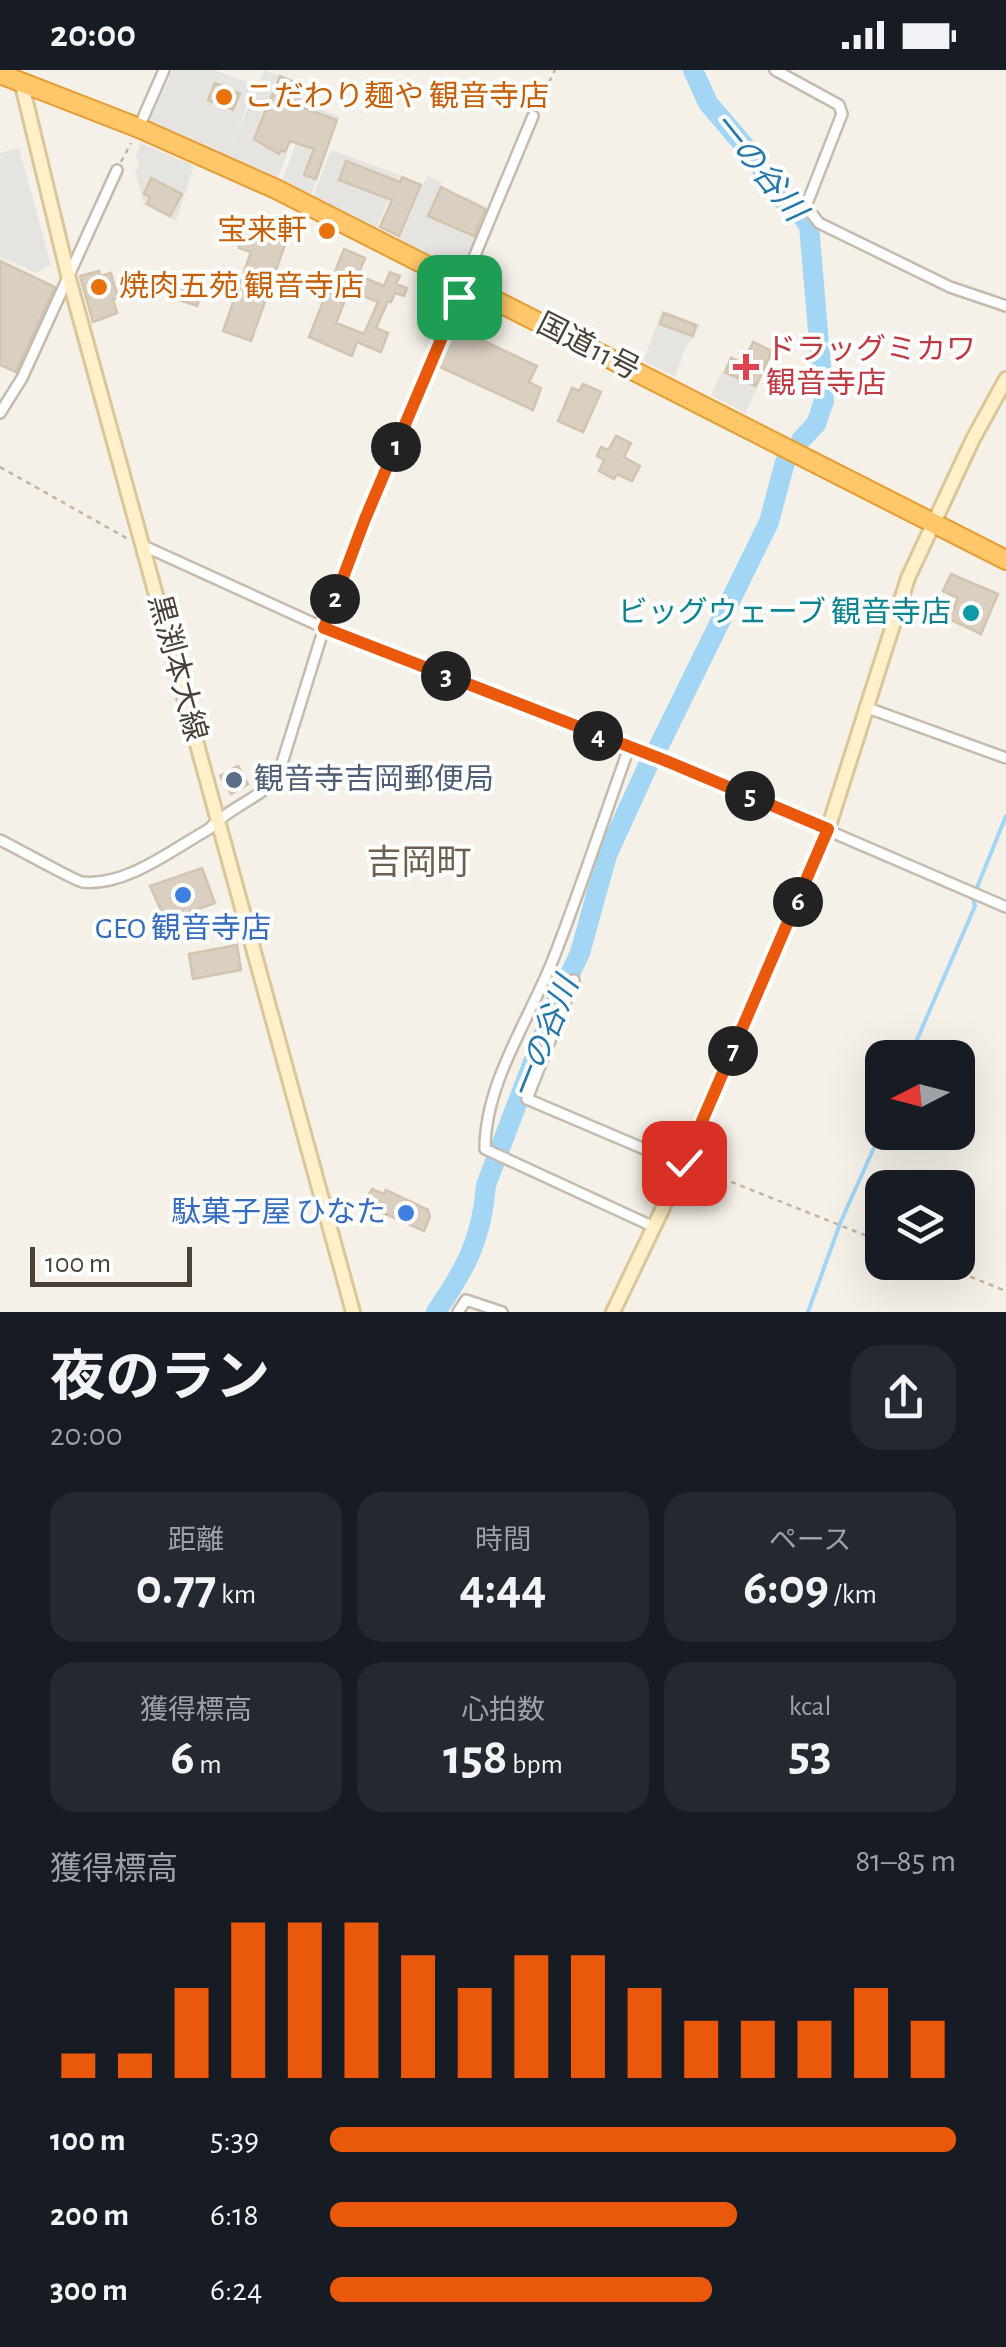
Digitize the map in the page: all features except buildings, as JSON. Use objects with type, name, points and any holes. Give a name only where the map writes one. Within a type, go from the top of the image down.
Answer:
[{"type":"highway","name":"国道11号","points":[[0,74],[276,188],[1006,560]]},
{"type":"main road","name":"黒渕本大線","points":[[21,81],[68,275],[353,1312]]},
{"type":"main road","points":[[613,1312],[683,1164],[828,829],[908,578],[972,438],[1006,379]]},
{"type":"street","points":[[138,128],[164,70]]},
{"type":"street","points":[[775,70],[839,105],[842,114],[806,206],[819,224],[950,287],[1006,306]]},
{"type":"street","points":[[0,840],[79,882],[107,880],[131,872],[209,829],[218,818],[260,793],[278,776],[324,628],[365,519],[468,286],[533,116]]},
{"type":"street","points":[[0,413],[22,378],[117,170]]},
{"type":"street","points":[[144,546],[324,628],[828,829],[1006,908]]},
{"type":"street","points":[[866,707],[1006,758]]},
{"type":"street","points":[[629,748],[554,957],[492,1094],[485,1123],[485,1149],[654,1227]]},
{"type":"street","points":[[574,980],[526,1099],[683,1164]]},
{"type":"street","points":[[458,1312],[466,1300],[502,1312]]},
{"type":"path","points":[[533,116],[555,70]]},
{"type":"path","points":[[117,170],[138,128]]},
{"type":"path","points":[[0,467],[144,546]]},
{"type":"path","points":[[683,1164],[865,1235]]},
{"type":"path","points":[[975,1279],[1006,1291]]},
{"type":"shaded area","points":[[173,70],[214,70],[255,85],[229,152],[264,70],[280,76],[253,139],[287,154],[277,180],[151,126],[149,122]]},
{"type":"shaded area","points":[[309,106],[339,116],[311,196],[282,182]]},
{"type":"shaded area","points":[[141,143],[194,166],[176,221],[144,205],[135,171]]},
{"type":"shaded area","points":[[19,148],[51,265],[37,273],[0,257],[0,153]]},
{"type":"shaded area","points":[[331,150],[400,175],[376,229],[313,197]]},
{"type":"shaded area","points":[[427,176],[442,182],[427,217],[450,227],[465,196],[493,211],[464,274],[399,239]]},
{"type":"shaded area","points":[[662,310],[701,325],[684,351],[675,377],[643,361]]},
{"type":"shaded area","points":[[722,371],[757,388],[745,413],[711,395]]},
{"type":"waterway","name":"一の谷川","points":[[693,70],[708,103],[754,157],[782,199],[809,226],[824,401],[816,424],[801,440]]},
{"type":"waterway","name":"一の谷川","points":[[657,750],[769,522],[785,462]]},
{"type":"waterway","name":"一の谷川","points":[[436,1312],[471,1252],[486,1185],[554,1007],[580,953],[607,855],[650,761]]},
{"type":"waterway","points":[[976,890],[1006,816]]},
{"type":"waterway","points":[[917,1040],[975,906],[973,899]]},
{"type":"waterway","points":[[808,1312],[841,1221],[873,1150]]},
{"type":"place","name":"こだわり麺や 観音寺店","points":[[224,97]]},
{"type":"place","name":"宝来軒","points":[[327,231]]},
{"type":"place","name":"焼肉五苑 観音寺店","points":[[99,287]]},
{"type":"place","name":"ドラッグミカワ 観音寺店","points":[[746,367]]},
{"type":"place","name":"ビッグウェーブ 観音寺店","points":[[971,613]]},
{"type":"place","name":"観音寺吉岡郵便局","points":[[234,780]]},
{"type":"place","name":"GEO 観音寺店","points":[[183,895]]},
{"type":"place","name":"駄菓子屋 ひなた","points":[[406,1213]]},
{"type":"district","name":"吉岡町","points":[[419,863]]},
{"type":"route","points":[[459,297],[365,519],[324,628],[664,760],[828,829],[684,1163]]}]
